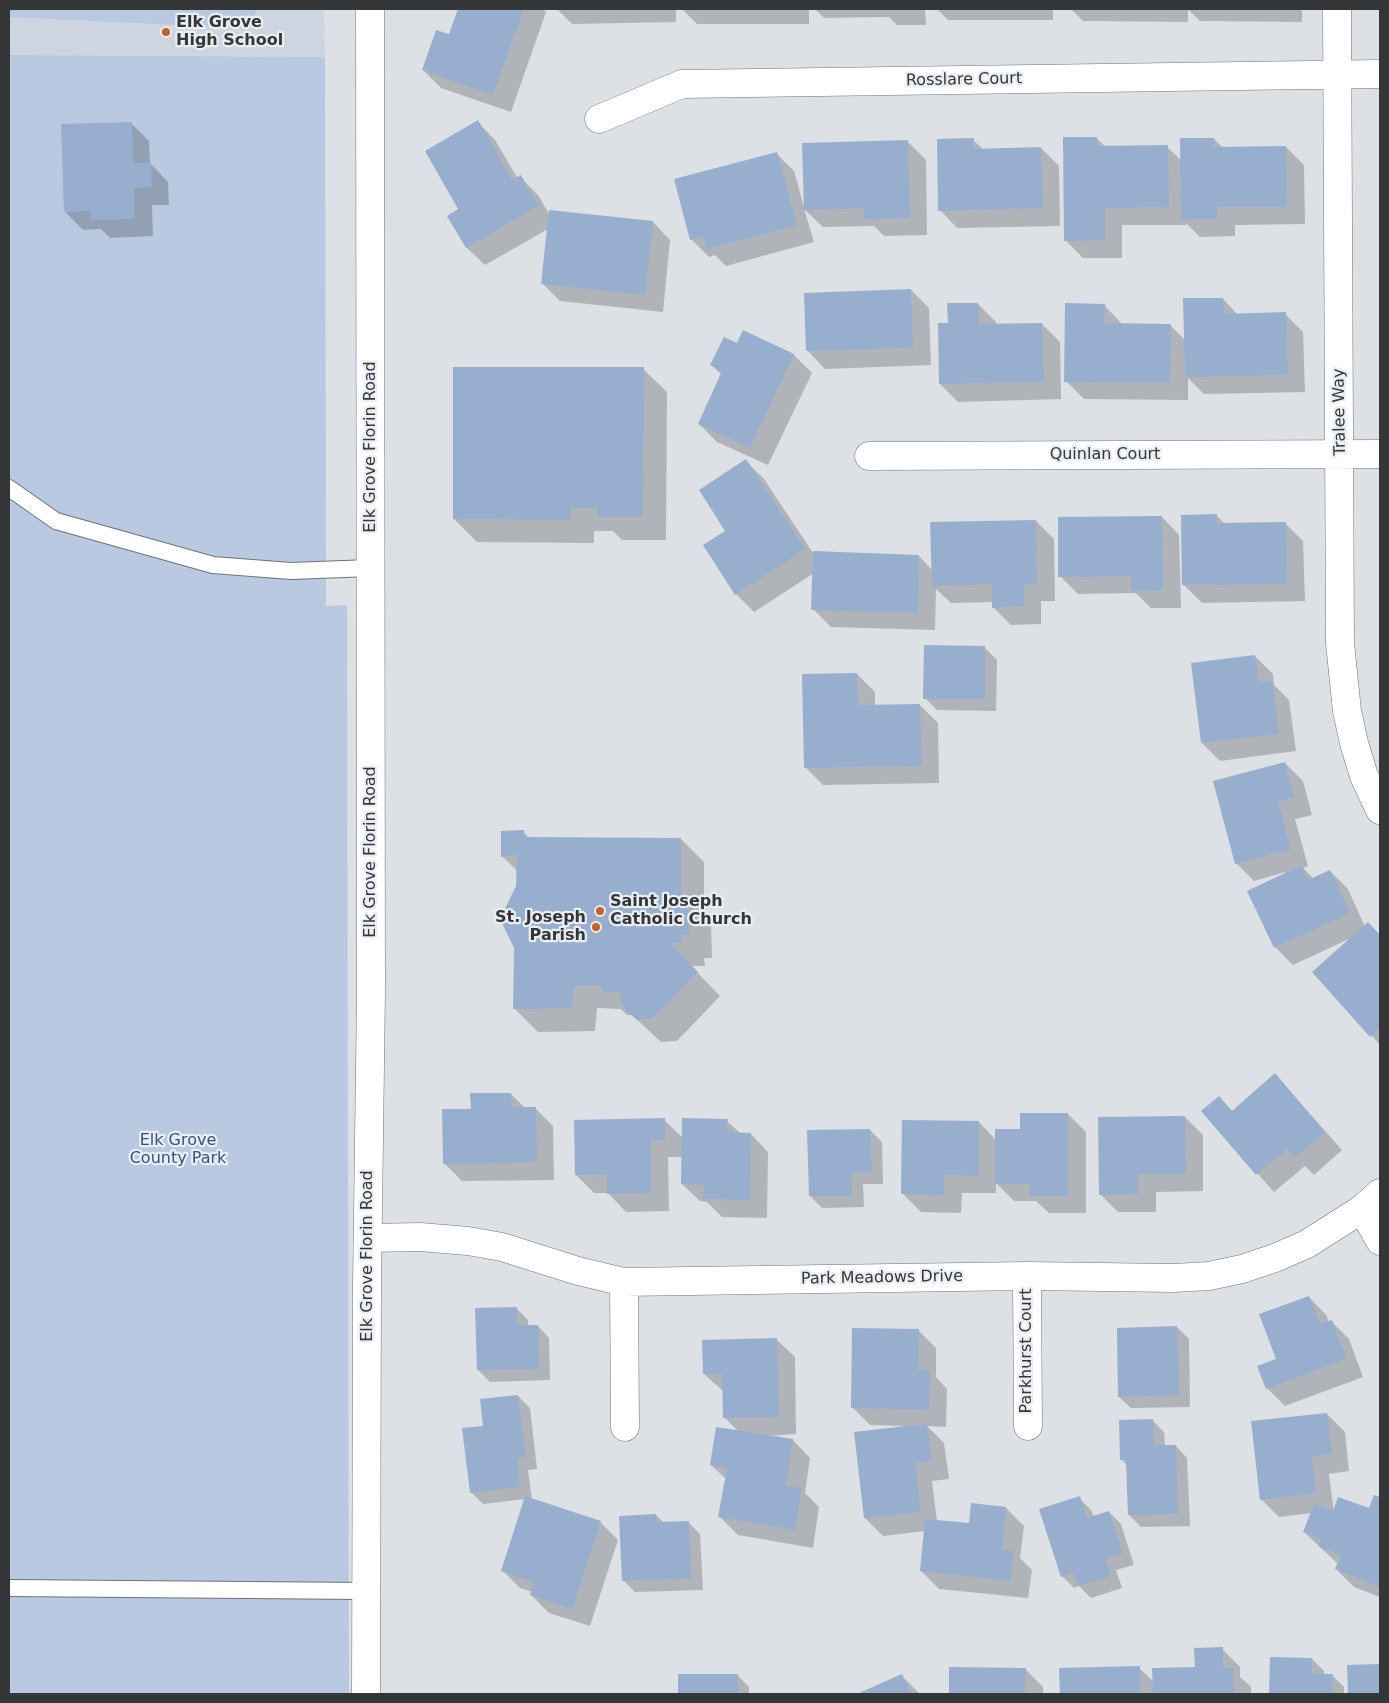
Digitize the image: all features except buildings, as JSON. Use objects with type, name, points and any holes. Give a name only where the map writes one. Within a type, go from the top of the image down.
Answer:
[{"type":"street","name":"Elk Grove Florin Road","points":[[366,1694],[371,993],[370,9]]},
{"type":"street","name":"Tralee Way","points":[[1337,9],[1340,643],[1347,710],[1364,776],[1380,810]]},
{"type":"street","name":"Rosslare Court","points":[[599,119],[682,84],[1380,74]]},
{"type":"street","name":"Quinlan Court","points":[[869,456],[1380,454]]},
{"type":"street","name":"Park Meadows Drive","points":[[368,1238],[420,1238],[477,1242],[502,1247],[578,1271],[624,1282],[1027,1276],[1174,1278],[1209,1276],[1242,1269],[1275,1258],[1307,1244],[1371,1201]]},
{"type":"street","points":[[1371,1201],[1380,1241]]},
{"type":"street","name":"Parkhurst Court","points":[[1027,1276],[1028,1426]]},
{"type":"street","points":[[624,1282],[626,1427]]},
{"type":"lane","points":[[9,488],[56,521],[212,565],[291,571],[371,568]]},
{"type":"lane","points":[[9,1588],[366,1591]]},
{"type":"shaded area","name":"Elk Grove High School","points":[[9,9],[324,9],[325,57],[9,55]]},
{"type":"green space","points":[[9,9],[259,9],[243,28],[9,17]]},
{"type":"green space","name":"Elk Grove County Park","points":[[9,55],[325,57],[326,606],[347,605],[349,1694],[9,1694]]},
{"type":"place","name":"Elk Grove High School","points":[[166,32]]},
{"type":"place","name":"Saint Joseph Catholic Church","points":[[600,911]]},
{"type":"place","name":"St. Joseph Parish","points":[[596,927]]}]
